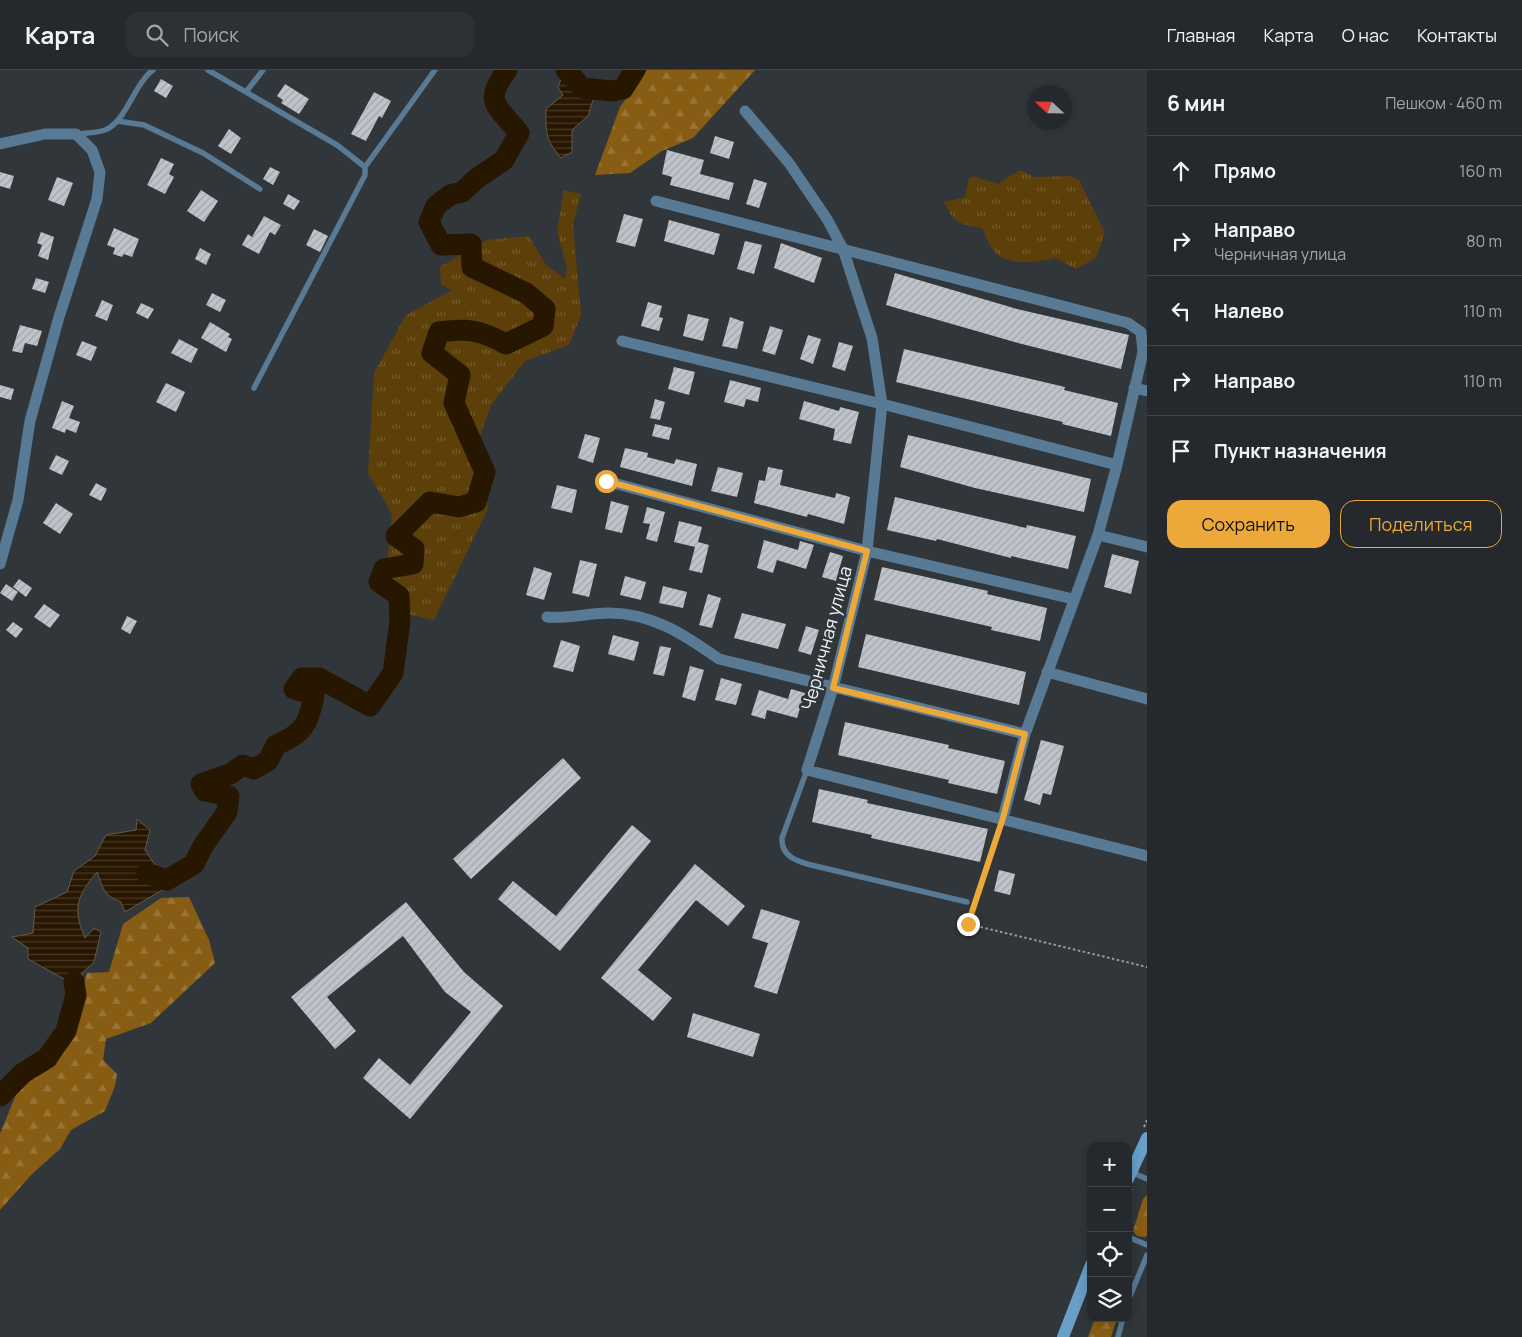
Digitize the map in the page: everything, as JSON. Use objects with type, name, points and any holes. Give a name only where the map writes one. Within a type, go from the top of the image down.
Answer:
[{"type":"main road","points":[[1132,1172],[1147,1138]]},
{"type":"main road","points":[[1063,1337],[1087,1281]]},
{"type":"street","name":"Черничная улица","points":[[745,111],[789,163],[827,219],[843,249],[872,338],[882,404],[867,551],[833,688],[807,770]]},
{"type":"street","points":[[0,144],[45,134],[76,134],[92,150],[100,172],[97,199],[59,316],[30,421],[18,500],[0,564]]},
{"type":"street","points":[[656,201],[1128,323],[1141,332],[1143,352],[1117,465],[1098,535],[1073,598],[1025,734],[1003,818]]},
{"type":"street","points":[[622,342],[882,404],[1117,465]]},
{"type":"street","points":[[1134,388],[1147,391]]},
{"type":"street","points":[[606,481],[867,551],[1073,598]]},
{"type":"street","points":[[1098,535],[1147,547]]},
{"type":"street","points":[[547,617],[564,618],[608,613],[645,619],[664,624],[686,636],[719,659],[1025,734]]},
{"type":"street","points":[[1047,672],[1147,699]]},
{"type":"street","points":[[807,770],[1003,818],[1147,856]]},
{"type":"lane","points":[[76,134],[106,130],[117,121],[145,76],[152,70]]},
{"type":"lane","points":[[208,70],[336,145],[365,167]]},
{"type":"lane","points":[[246,92],[263,70]]},
{"type":"lane","points":[[254,388],[365,175],[365,167],[435,70]]},
{"type":"lane","points":[[117,121],[144,125],[203,153],[260,189]]},
{"type":"lane","points":[[807,770],[782,838],[781,846],[784,853],[799,862],[967,902]]},
{"type":"lane","points":[[1132,1176],[1147,1179]]},
{"type":"lane","points":[[1132,1239],[1147,1245]]},
{"type":"lane","points":[[1132,1289],[1147,1255]]},
{"type":"lane","points":[[1118,1337],[1122,1322]]},
{"type":"path","points":[[1003,818],[968,924],[1147,967]]},
{"type":"green space","points":[[647,70],[755,70],[693,138],[662,151],[630,173],[595,175],[620,107]]},
{"type":"green space","points":[[1020,170],[1034,177],[1070,176],[1079,180],[1105,233],[1096,258],[1076,269],[1055,258],[1032,262],[1008,260],[993,250],[982,228],[959,222],[951,215],[944,202],[965,197],[969,179],[973,176],[998,184]]},
{"type":"green space","points":[[564,190],[581,194],[573,224],[581,315],[569,345],[525,361],[491,405],[479,439],[488,509],[434,620],[390,610],[388,555],[392,514],[368,473],[374,373],[406,315],[452,290],[441,285],[440,267],[487,240],[529,236],[546,265],[565,279],[567,267],[557,231]]},
{"type":"green space","points":[[189,897],[209,940],[215,963],[151,1023],[106,1039],[103,1060],[117,1074],[115,1086],[105,1111],[71,1130],[60,1149],[32,1174],[0,1210],[0,1134],[19,1087],[56,1065],[68,1036],[87,973],[109,972],[123,924],[161,898]]},
{"type":"green space","points":[[1147,1195],[1147,1235],[1145,1237],[1137,1236],[1133,1231],[1143,1199]]},
{"type":"green space","points":[[1094,1322],[1116,1322],[1111,1337],[1088,1337]]},
{"type":"shaded area","points":[[558,70],[579,70],[582,76],[605,85],[614,97],[593,100],[588,116],[572,130],[572,152],[561,158],[549,140],[546,124],[546,109],[563,95],[558,87],[562,77]]},
{"type":"shaded area","points":[[137,819],[150,830],[145,850],[159,871],[173,876],[174,883],[125,912],[121,902],[107,894],[97,872],[81,896],[78,910],[85,938],[94,928],[101,932],[94,962],[82,973],[83,987],[76,1009],[68,1008],[66,980],[28,959],[28,948],[12,937],[33,933],[35,907],[67,892],[74,871],[95,856],[106,835],[136,830]]},
{"type":"building","points":[[161,79],[173,86],[166,98],[154,91]]},
{"type":"building","points":[[285,84],[309,99],[299,114],[281,103],[283,100],[277,96]]},
{"type":"building","points":[[374,92],[391,101],[382,118],[379,116],[366,141],[351,134]]},
{"type":"building","points":[[229,129],[241,138],[231,154],[218,146]]},
{"type":"building","points":[[715,136],[734,142],[729,159],[710,153]]},
{"type":"building","points":[[667,150],[704,160],[700,174],[734,183],[729,200],[670,185],[672,177],[662,174]]},
{"type":"building","points":[[161,158],[174,164],[169,174],[174,177],[165,194],[147,185]]},
{"type":"building","points":[[270,167],[280,172],[273,185],[263,179]]},
{"type":"building","points":[[0,172],[14,176],[10,189],[0,186]]},
{"type":"building","points":[[57,177],[73,183],[64,206],[48,200]]},
{"type":"building","points":[[754,179],[767,183],[759,208],[746,204]]},
{"type":"building","points":[[201,190],[218,201],[204,222],[187,211]]},
{"type":"building","points":[[288,194],[300,201],[294,210],[283,204]]},
{"type":"building","points":[[624,214],[643,219],[635,247],[616,242]]},
{"type":"building","points":[[264,216],[281,225],[275,235],[270,232],[259,254],[242,245],[248,234],[252,237]]},
{"type":"building","points":[[669,220],[720,234],[714,255],[664,241]]},
{"type":"building","points":[[114,228],[139,239],[132,257],[124,254],[122,257],[113,254],[115,248],[107,245]]},
{"type":"building","points":[[314,229],[328,236],[320,252],[306,245]]},
{"type":"building","points":[[41,232],[54,237],[48,260],[38,256],[42,245],[37,243]]},
{"type":"building","points":[[745,241],[762,245],[754,274],[737,269]]},
{"type":"building","points":[[781,243],[822,258],[814,283],[774,268]]},
{"type":"building","points":[[200,248],[211,254],[206,265],[195,259]]},
{"type":"building","points":[[895,273],[1017,309],[1129,335],[1121,369],[1018,343],[886,305]]},
{"type":"building","points":[[36,278],[49,282],[45,293],[32,289]]},
{"type":"building","points":[[212,293],[226,300],[220,312],[206,305]]},
{"type":"building","points":[[102,300],[113,305],[107,321],[95,316]]},
{"type":"building","points":[[648,302],[662,306],[659,317],[663,318],[659,331],[641,326]]},
{"type":"building","points":[[141,303],[154,309],[148,319],[136,313]]},
{"type":"building","points":[[688,314],[709,319],[703,341],[683,336]]},
{"type":"building","points":[[730,317],[744,322],[737,349],[722,346]]},
{"type":"building","points":[[210,322],[230,334],[228,337],[232,339],[226,352],[201,338]]},
{"type":"building","points":[[20,325],[42,331],[37,346],[25,343],[22,353],[12,351]]},
{"type":"building","points":[[770,326],[783,330],[775,355],[762,351]]},
{"type":"building","points":[[808,335],[821,339],[813,364],[800,359]]},
{"type":"building","points":[[179,339],[198,349],[191,363],[171,353]]},
{"type":"building","points":[[82,341],[97,347],[91,361],[76,355]]},
{"type":"building","points":[[839,342],[853,346],[845,371],[832,367]]},
{"type":"building","points":[[904,349],[1065,387],[1064,390],[1118,403],[1111,436],[1062,424],[1063,422],[896,382]]},
{"type":"building","points":[[674,367],[695,372],[689,395],[668,389]]},
{"type":"building","points":[[730,380],[761,388],[758,402],[746,399],[744,407],[724,402]]},
{"type":"building","points":[[166,383],[185,392],[176,412],[156,402]]},
{"type":"building","points":[[0,385],[14,389],[11,400],[0,397]]},
{"type":"building","points":[[655,399],[665,402],[660,420],[650,418]]},
{"type":"building","points":[[62,401],[74,406],[69,418],[80,422],[76,433],[66,429],[65,433],[52,428]]},
{"type":"building","points":[[804,401],[839,411],[840,407],[859,412],[851,444],[833,440],[835,429],[799,419]]},
{"type":"building","points":[[655,424],[672,428],[669,440],[652,436]]},
{"type":"building","points":[[585,434],[600,438],[593,463],[578,458]]},
{"type":"building","points":[[908,435],[1091,479],[1084,512],[975,488],[900,467]]},
{"type":"building","points":[[625,448],[648,453],[647,457],[674,464],[676,459],[697,464],[692,486],[620,467]]},
{"type":"building","points":[[56,455],[69,461],[62,475],[49,469]]},
{"type":"building","points":[[718,467],[743,473],[737,497],[711,491]]},
{"type":"building","points":[[768,467],[783,470],[780,485],[835,498],[836,493],[850,497],[844,524],[808,514],[807,517],[754,503],[759,480],[765,481]]},
{"type":"building","points":[[96,483],[107,489],[101,501],[89,495]]},
{"type":"building","points":[[557,485],[577,490],[572,513],[551,508]]},
{"type":"building","points":[[895,497],[1026,528],[1027,525],[1076,536],[1068,569],[1011,556],[1011,558],[937,539],[936,541],[887,530]]},
{"type":"building","points":[[611,501],[629,506],[622,533],[605,529]]},
{"type":"building","points":[[56,503],[73,514],[60,534],[43,523]]},
{"type":"building","points":[[647,507],[665,512],[657,542],[646,539],[650,524],[643,523]]},
{"type":"building","points":[[679,521],[702,527],[698,542],[709,545],[702,573],[689,570],[695,547],[674,542]]},
{"type":"building","points":[[764,540],[798,550],[800,541],[814,545],[806,569],[777,560],[773,573],[757,568]]},
{"type":"building","points":[[830,552],[843,556],[836,581],[822,577]]},
{"type":"building","points":[[1112,554],[1139,561],[1131,594],[1104,587]]},
{"type":"building","points":[[580,560],[597,564],[589,597],[572,593]]},
{"type":"building","points":[[534,567],[552,573],[544,600],[526,595]]},
{"type":"building","points":[[882,567],[988,591],[987,594],[1047,608],[1040,641],[991,630],[992,627],[874,600]]},
{"type":"building","points":[[625,576],[646,582],[641,600],[620,595]]},
{"type":"building","points":[[19,579],[32,588],[26,597],[13,587]]},
{"type":"building","points":[[6,584],[18,592],[12,601],[0,593]]},
{"type":"building","points":[[663,586],[687,592],[683,608],[659,603]]},
{"type":"building","points":[[708,594],[721,598],[712,628],[699,625]]},
{"type":"building","points":[[44,604],[60,615],[50,628],[34,617]]},
{"type":"building","points":[[742,613],[786,624],[778,649],[734,638]]},
{"type":"building","points":[[127,616],[137,621],[130,634],[121,629]]},
{"type":"building","points":[[13,622],[23,629],[16,638],[6,630]]},
{"type":"building","points":[[806,626],[819,630],[811,655],[798,651]]},
{"type":"building","points":[[866,634],[1026,672],[1019,705],[858,667]]},
{"type":"building","points":[[613,635],[639,642],[634,661],[608,654]]},
{"type":"building","points":[[561,640],[580,646],[573,672],[553,667]]},
{"type":"building","points":[[660,646],[671,648],[664,676],[653,674]]},
{"type":"building","points":[[690,666],[704,670],[695,701],[682,697]]},
{"type":"building","points":[[721,678],[742,684],[736,705],[715,700]]},
{"type":"building","points":[[791,689],[805,693],[797,718],[767,710],[765,719],[751,715],[759,690],[788,699]]},
{"type":"building","points":[[845,722],[949,745],[948,748],[1005,761],[997,794],[948,783],[949,780],[838,755]]},
{"type":"building","points":[[1041,740],[1064,746],[1051,795],[1043,793],[1040,805],[1024,800]]},
{"type":"building","points":[[563,758],[581,778],[471,879],[453,859]]},
{"type":"building","points":[[819,789],[868,800],[867,803],[988,829],[980,862],[871,838],[872,835],[812,822]]},
{"type":"building","points":[[632,825],[651,841],[560,951],[498,899],[513,881],[556,916]]},
{"type":"building","points":[[695,864],[745,906],[728,926],[696,900],[638,970],[672,998],[653,1021],[601,978]]},
{"type":"building","points":[[999,870],[1015,874],[1010,895],[994,891]]},
{"type":"building","points":[[406,902],[464,972],[503,1006],[410,1119],[363,1078],[379,1058],[410,1085],[471,1012],[445,992],[403,936],[327,997],[356,1031],[335,1049],[291,997]]},
{"type":"building","points":[[761,909],[800,921],[777,994],[754,987],[768,943],[752,938]]},
{"type":"building","points":[[693,1013],[760,1034],[753,1057],[687,1037]]},
{"type":"waterway","points":[[146,873],[167,880],[194,864],[203,846],[227,812],[229,796],[205,791],[201,784],[230,774],[243,765],[254,769],[268,761],[276,745],[299,732],[310,714],[314,695],[294,689],[302,678],[319,678],[370,706],[393,673],[400,621],[399,596],[379,582],[384,569],[413,564],[414,549],[396,536],[430,502],[459,507],[476,502],[485,472],[454,403],[460,375],[432,353],[439,332],[474,331],[506,344],[543,326],[545,309],[526,293],[472,267],[471,244],[441,245],[429,222],[436,206],[450,195],[462,192],[476,179],[504,160],[519,133],[499,110],[494,97],[499,81],[507,70]]},
{"type":"waterway","points":[[566,70],[582,88],[612,91],[623,89],[635,70]]},
{"type":"waterway","points":[[0,1096],[23,1073],[47,1058],[66,1031],[76,995],[74,982]]},
{"type":"route","points":[[606,481],[867,551],[833,688],[1025,734],[1003,818],[968,924]]}]
